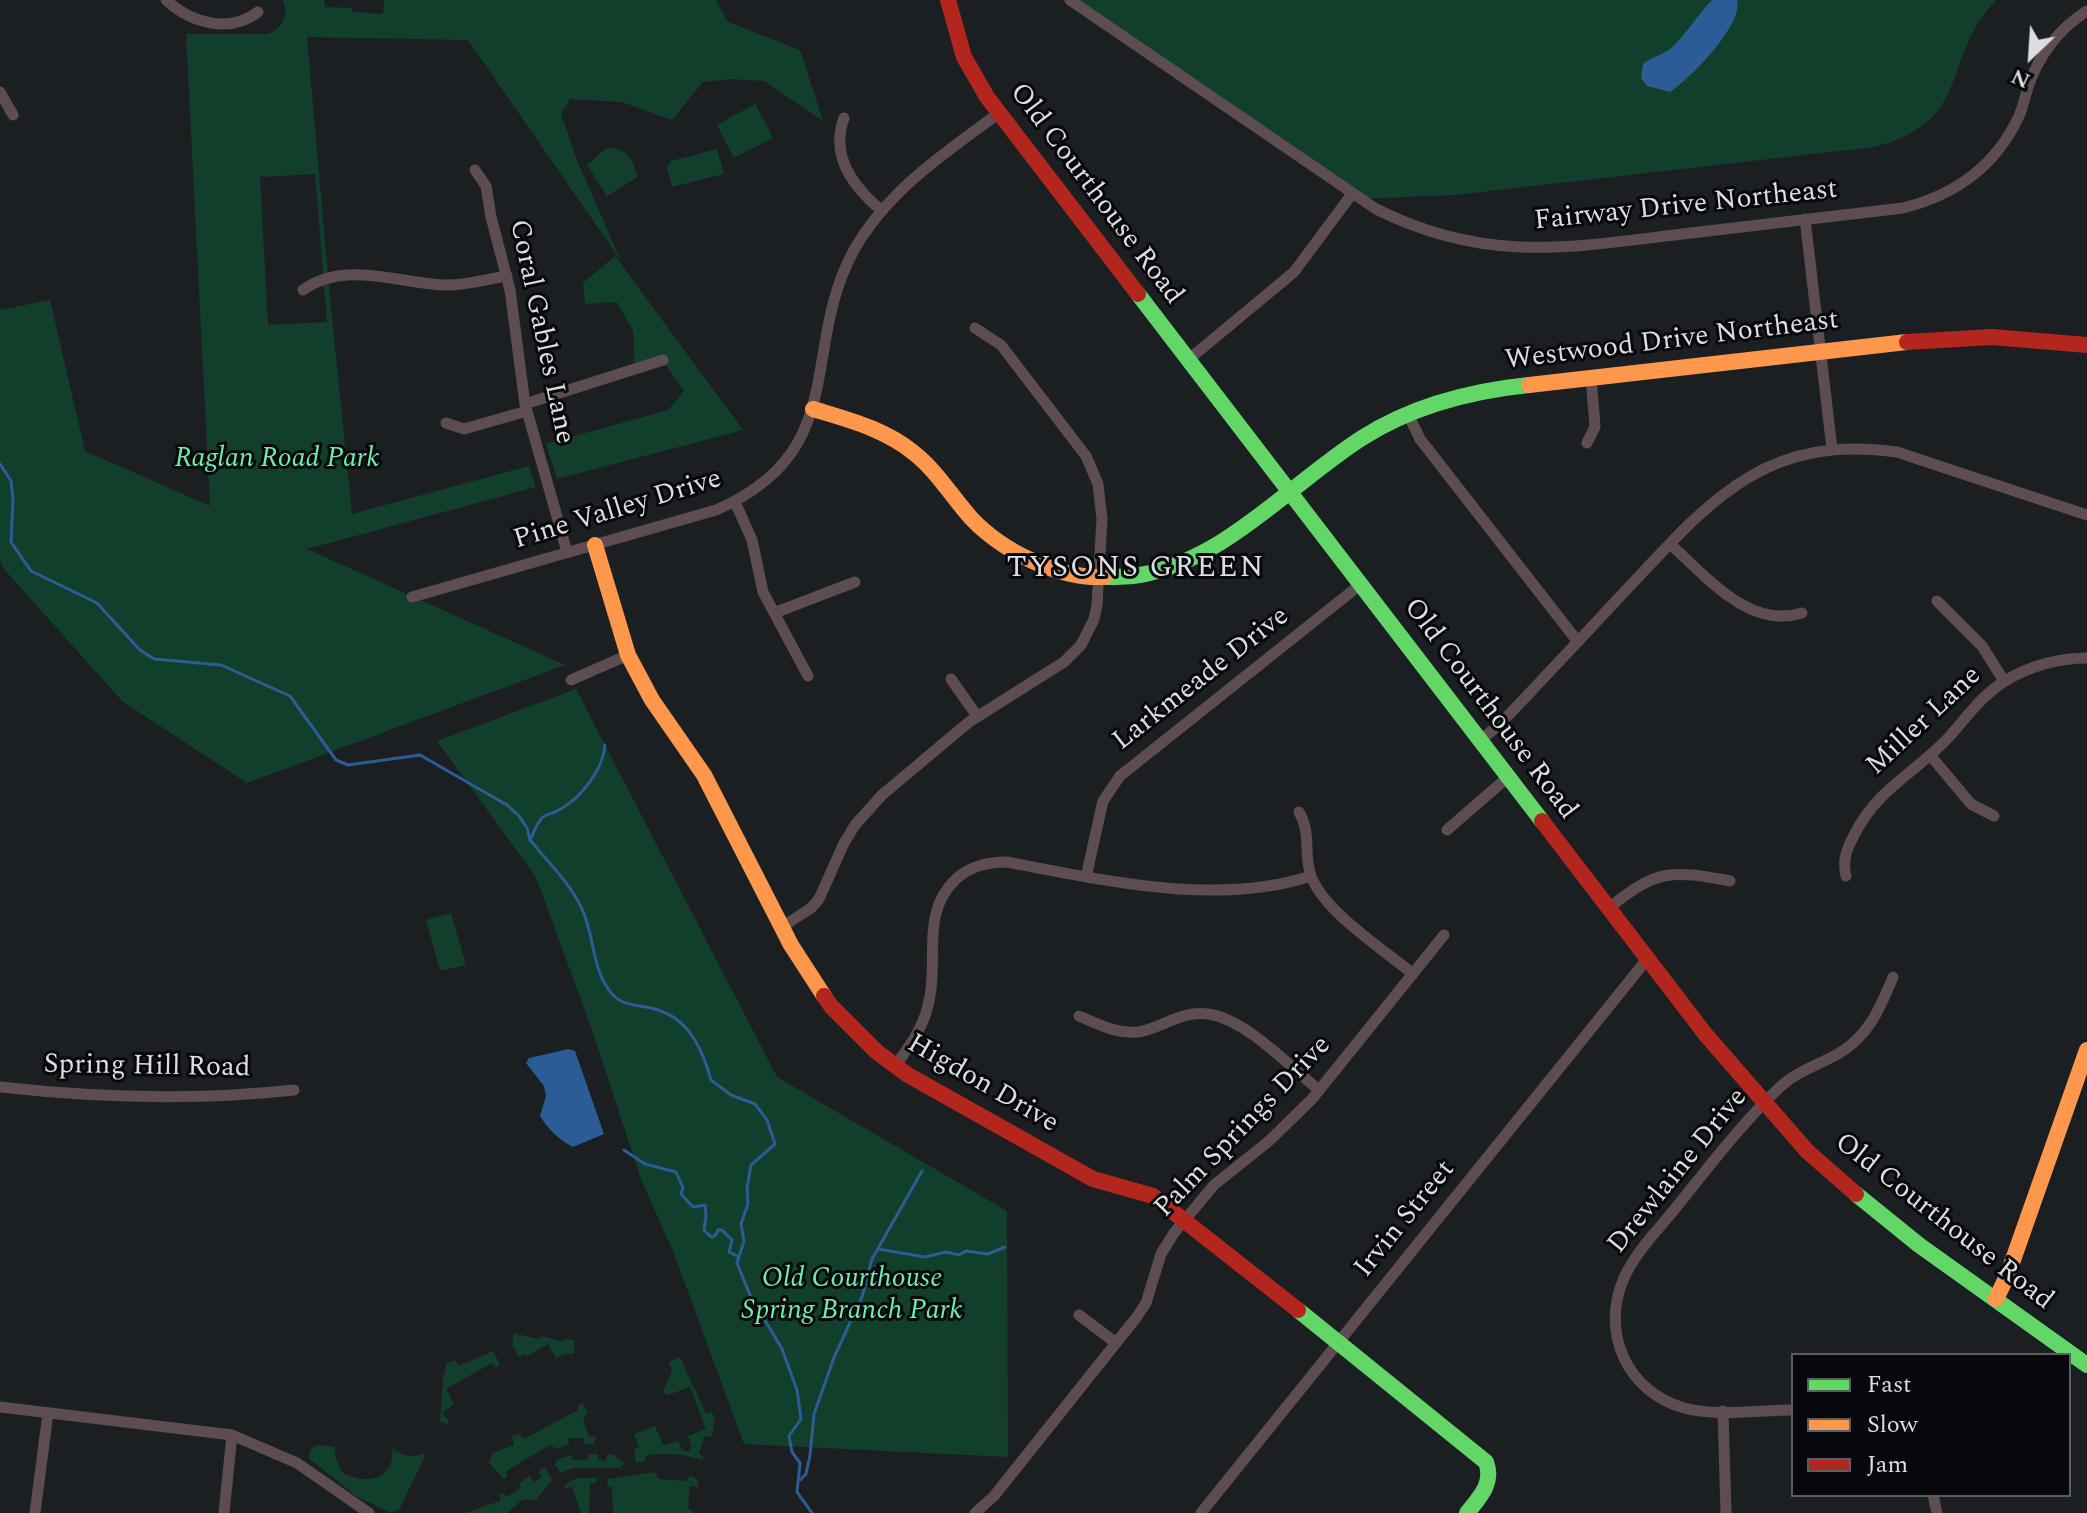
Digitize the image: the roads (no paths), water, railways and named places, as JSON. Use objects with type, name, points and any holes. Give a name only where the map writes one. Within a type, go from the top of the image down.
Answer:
[{"type":"street","points":[[166,0],[192,18],[221,24],[243,21],[258,12]]},
{"type":"street","name":"Old Courthouse Road","points":[[948,0],[964,57],[999,113],[1706,1035],[1807,1151],[1850,1189],[1919,1245],[2070,1353]]},
{"type":"street","name":"Fairway Drive Northeast","points":[[1070,0],[1376,209],[1423,230],[1476,243],[1520,248],[1579,246],[1921,203],[1956,188],[2000,149],[2011,132],[2044,54],[2070,23],[2087,11]]},
{"type":"street","points":[[0,92],[13,115]]},
{"type":"street","name":"Pine Valley Drive","points":[[412,597],[716,510],[751,493],[780,467],[802,436],[813,409],[836,293],[855,249],[881,210],[908,183],[999,113]]},
{"type":"street","points":[[844,118],[840,146],[847,172],[861,193],[881,210]]},
{"type":"street","name":"Coral Gables Lane","points":[[475,170],[486,186],[507,276],[526,408],[567,552]]},
{"type":"street","points":[[1188,360],[1294,272],[1352,194]]},
{"type":"street","points":[[1805,219],[1832,449]]},
{"type":"street","points":[[303,290],[326,278],[349,275],[449,285],[507,276]]},
{"type":"street","points":[[782,927],[819,899],[844,843],[868,809],[977,716],[1064,662],[1081,645],[1094,619],[1102,501],[1093,470],[1086,456],[1001,345],[975,328]]},
{"type":"street","name":"Westwood Drive Northeast","points":[[813,409],[862,423],[896,440],[930,467],[980,527],[1015,552],[1050,568],[1070,573],[1133,576],[1195,558],[1229,537],[1365,436],[1408,414],[1462,395],[1591,377],[1961,338],[2038,339],[2087,345]]},
{"type":"street","points":[[446,423],[464,429],[663,360]]},
{"type":"street","points":[[1587,443],[1595,427],[1591,377]]},
{"type":"street","points":[[1408,414],[1420,439],[1578,642]]},
{"type":"street","points":[[1481,740],[1502,722],[1716,498],[1747,477],[1777,463],[1832,449],[1875,449],[1919,457],[2087,515]]},
{"type":"street","points":[[735,502],[746,522],[763,592],[808,676]]},
{"type":"street","points":[[1670,544],[1740,604],[1770,616],[1802,613]]},
{"type":"street","name":"Higdon Drive","points":[[595,545],[628,655],[652,700],[704,775],[782,927],[809,976],[831,1006],[895,1066],[1093,1179],[1153,1196],[1185,1219],[1486,1462],[1490,1468],[1489,1483],[1467,1513]]},
{"type":"street","points":[[774,613],[855,582]]},
{"type":"street","name":"Larkmeade Drive","points":[[1086,877],[1100,810],[1120,776],[1361,584]]},
{"type":"street","points":[[1937,601],[1982,646],[2004,681]]},
{"type":"street","points":[[571,680],[628,655]]},
{"type":"street","name":"Miller Lane","points":[[1846,876],[1846,850],[1864,816],[1882,793],[1930,755],[1976,705],[2004,681],[2042,665],[2087,658]]},
{"type":"street","points":[[951,679],[977,716]]},
{"type":"street","points":[[1930,755],[1971,804],[1994,816]]},
{"type":"street","points":[[1447,830],[1508,777]]},
{"type":"street","points":[[1299,812],[1307,831],[1311,876],[1322,897],[1413,974]]},
{"type":"street","points":[[895,1066],[917,1035],[927,1010],[932,983],[935,910],[947,888],[970,869],[995,862],[1177,889],[1263,887],[1287,884],[1311,876]]},
{"type":"street","points":[[1609,908],[1639,885],[1665,874],[1694,874],[1730,881]]},
{"type":"street","name":"Palm Springs Drive","points":[[975,1513],[994,1496],[1146,1303],[1161,1254],[1185,1219],[1214,1185],[1288,1124],[1444,935]]},
{"type":"street","name":"Irvin Street","points":[[1201,1513],[1648,958]]},
{"type":"street","name":"Drewlaine Drive","points":[[1791,1410],[1687,1408],[1661,1398],[1635,1376],[1621,1355],[1614,1328],[1615,1312],[1623,1279],[1631,1264],[1741,1128],[1793,1076],[1837,1054],[1861,1035],[1879,1011],[1893,977]]},
{"type":"street","points":[[1079,1016],[1106,1028],[1129,1032],[1148,1029],[1186,1014],[1223,1017],[1249,1033],[1319,1090]]},
{"type":"street","points":[[1996,1299],[2023,1233],[2087,1050]]},
{"type":"street","name":"Spring Hill Road","points":[[0,1087],[94,1097],[158,1098],[211,1098],[294,1090]]},
{"type":"street","points":[[1079,1315],[1116,1343]]},
{"type":"street","points":[[0,1407],[232,1435],[297,1463],[369,1513]]},
{"type":"street","points":[[1723,1411],[1726,1513]]},
{"type":"street","points":[[35,1513],[48,1413]]},
{"type":"street","points":[[224,1513],[232,1435]]},
{"type":"water","points":[[1712,0],[1737,0],[1732,23],[1714,50],[1670,92],[1647,86],[1641,78],[1643,64],[1670,49]]},
{"type":"water","points":[[569,1049],[575,1051],[604,1134],[573,1147],[554,1134],[540,1116],[546,1096],[544,1086],[526,1063],[529,1058]]},
{"type":"waterway","points":[[0,464],[11,481],[11,542],[31,571],[97,603],[140,650],[154,659],[221,665],[290,696],[336,760],[348,765],[420,755],[507,805],[519,816],[530,840],[577,899],[586,919],[599,972],[609,990],[625,1003],[658,1010],[679,1021],[694,1038],[711,1080],[731,1095],[755,1104],[767,1120],[775,1144],[751,1165],[748,1204],[741,1224],[744,1241],[737,1263],[750,1295],[782,1349],[797,1390],[801,1419],[789,1436],[792,1452],[800,1463],[797,1492],[812,1513]]},
{"type":"waterway","points":[[530,840],[542,818],[567,805],[583,791],[600,764],[605,745]]},
{"type":"waterway","points":[[624,1150],[645,1164],[676,1172],[683,1188],[681,1194],[693,1207],[705,1205],[704,1230],[711,1237],[722,1230],[732,1240],[729,1252],[739,1257]]},
{"type":"waterway","points":[[800,1480],[806,1474],[814,1414],[835,1355],[862,1297],[872,1259],[922,1171]]},
{"type":"waterway","points":[[878,1249],[925,1257],[946,1252],[959,1255],[966,1251],[988,1254],[1005,1247]]},
{"type":"district","name":"TYSONS GREEN","points":[[1136,570]]},
{"type":"park label","name":"Raglan Road Park","points":[[277,461]]},
{"type":"park label","name":"Old Courthouse Spring Branch Park","points":[[852,1297]]}]
